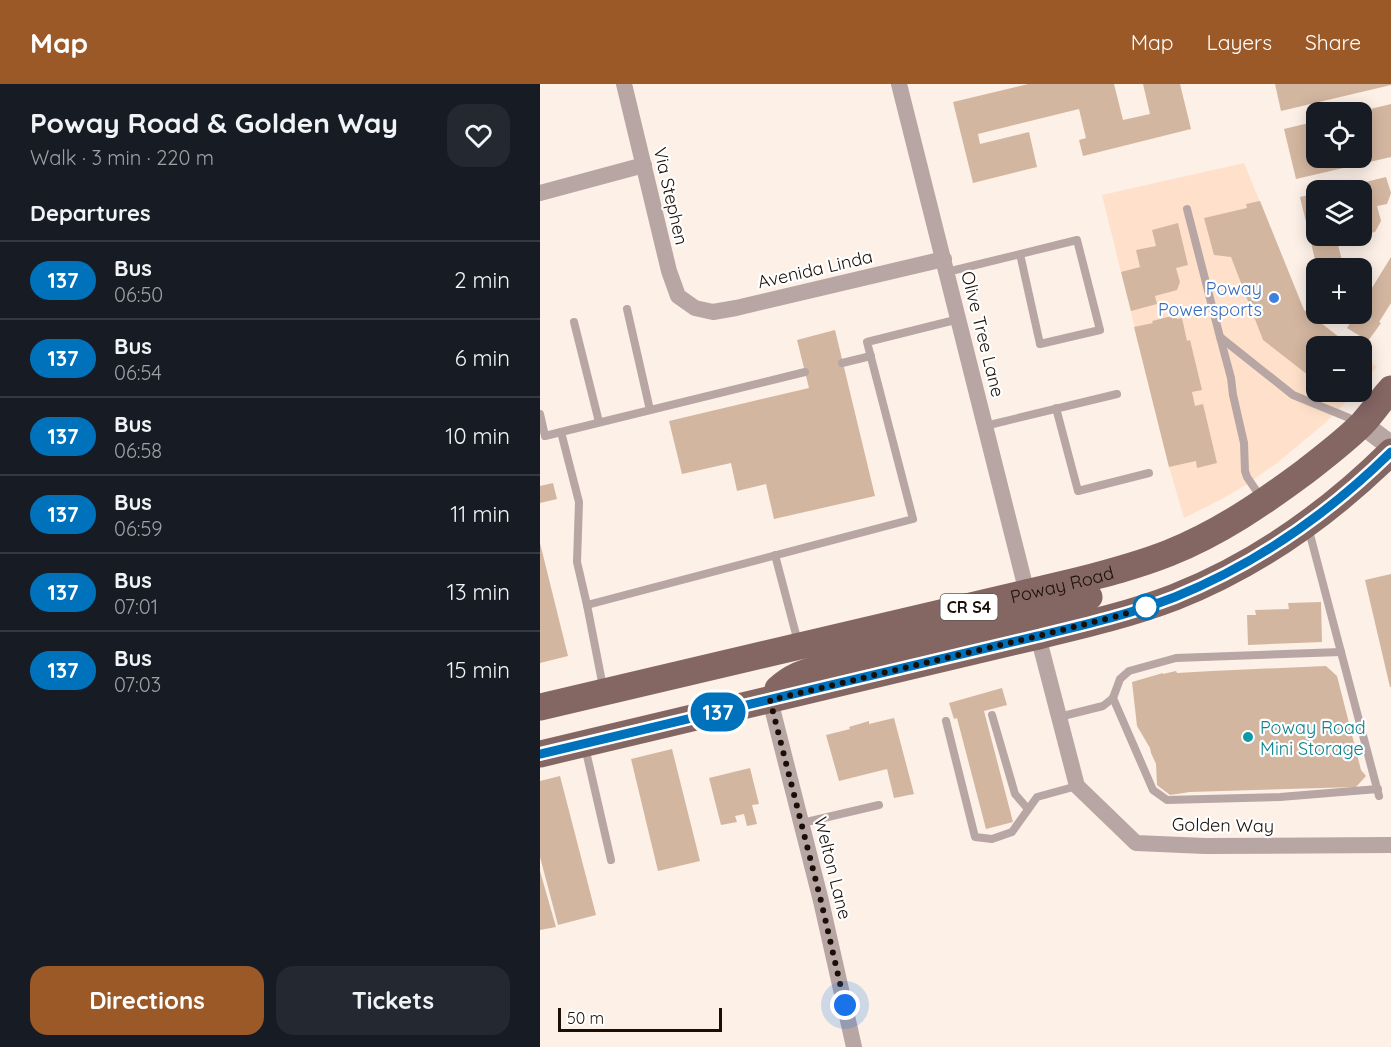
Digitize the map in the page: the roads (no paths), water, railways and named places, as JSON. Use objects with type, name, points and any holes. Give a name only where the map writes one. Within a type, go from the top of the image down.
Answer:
[{"type":"main road","name":"Poway Road","points":[[540,707],[1109,573],[1169,553],[1254,508],[1331,451],[1362,423],[1391,389]]},
{"type":"main road","name":"CR S4","points":[[540,754],[1038,636],[1118,616],[1183,594],[1247,562],[1307,524],[1362,480],[1391,452]]},
{"type":"main road","points":[[1038,636],[1037,618],[1044,611],[1146,579],[1203,555],[1220,545],[1254,508]]},
{"type":"main road","points":[[770,700],[787,681],[799,674],[1011,621],[1022,614],[1028,603],[1027,593]]},
{"type":"street","name":"Via Stephen","points":[[624,84],[669,271],[678,296],[695,308]]},
{"type":"street","name":"Olive Tree Lane","points":[[899,84],[1027,593]]},
{"type":"street","points":[[540,193],[644,165]]},
{"type":"street","name":"Avenida Linda","points":[[695,308],[713,312],[946,266]]},
{"type":"street","points":[[1362,423],[1391,446]]},
{"type":"street","points":[[1038,636],[1077,786]]},
{"type":"street","name":"Welton Lane","points":[[770,700],[821,901],[854,1047]]},
{"type":"street","name":"Golden Way","points":[[1077,786],[1136,843],[1205,846],[1391,845]]},
{"type":"lane","points":[[1187,209],[1231,378],[1244,443],[1245,471],[1254,508]]},
{"type":"lane","points":[[946,266],[1020,254],[1077,240],[1100,330],[1040,344],[1020,254]]},
{"type":"lane","points":[[627,309],[650,410]]},
{"type":"lane","points":[[587,605],[913,519],[867,342],[959,319]]},
{"type":"lane","points":[[574,322],[599,422]]},
{"type":"lane","points":[[1220,337],[1293,395],[1362,423]]},
{"type":"lane","points":[[842,363],[871,356]]},
{"type":"lane","points":[[540,414],[545,436],[805,372]]},
{"type":"lane","points":[[985,426],[1117,393]]},
{"type":"lane","points":[[1056,408],[1078,491],[1149,473]]},
{"type":"lane","points":[[561,432],[579,502],[577,562],[604,692]]},
{"type":"lane","points":[[1113,698],[1153,790],[1167,800],[1378,793],[1307,524]]},
{"type":"lane","points":[[775,555],[800,646]]},
{"type":"lane","points":[[1059,717],[1103,706],[1113,698],[1120,679],[1129,671],[1176,658],[1341,652]]},
{"type":"lane","points":[[992,715],[1015,794],[1028,808]]},
{"type":"lane","points":[[946,721],[975,837],[992,839],[1012,832],[1037,797],[1077,786]]},
{"type":"lane","points":[[584,743],[611,860]]},
{"type":"lane","points":[[802,823],[879,805]]},
{"type":"place","name":"Poway Powersports","points":[[1274,298]]},
{"type":"place","name":"Poway Road Mini Storage","points":[[1248,737]]}]
